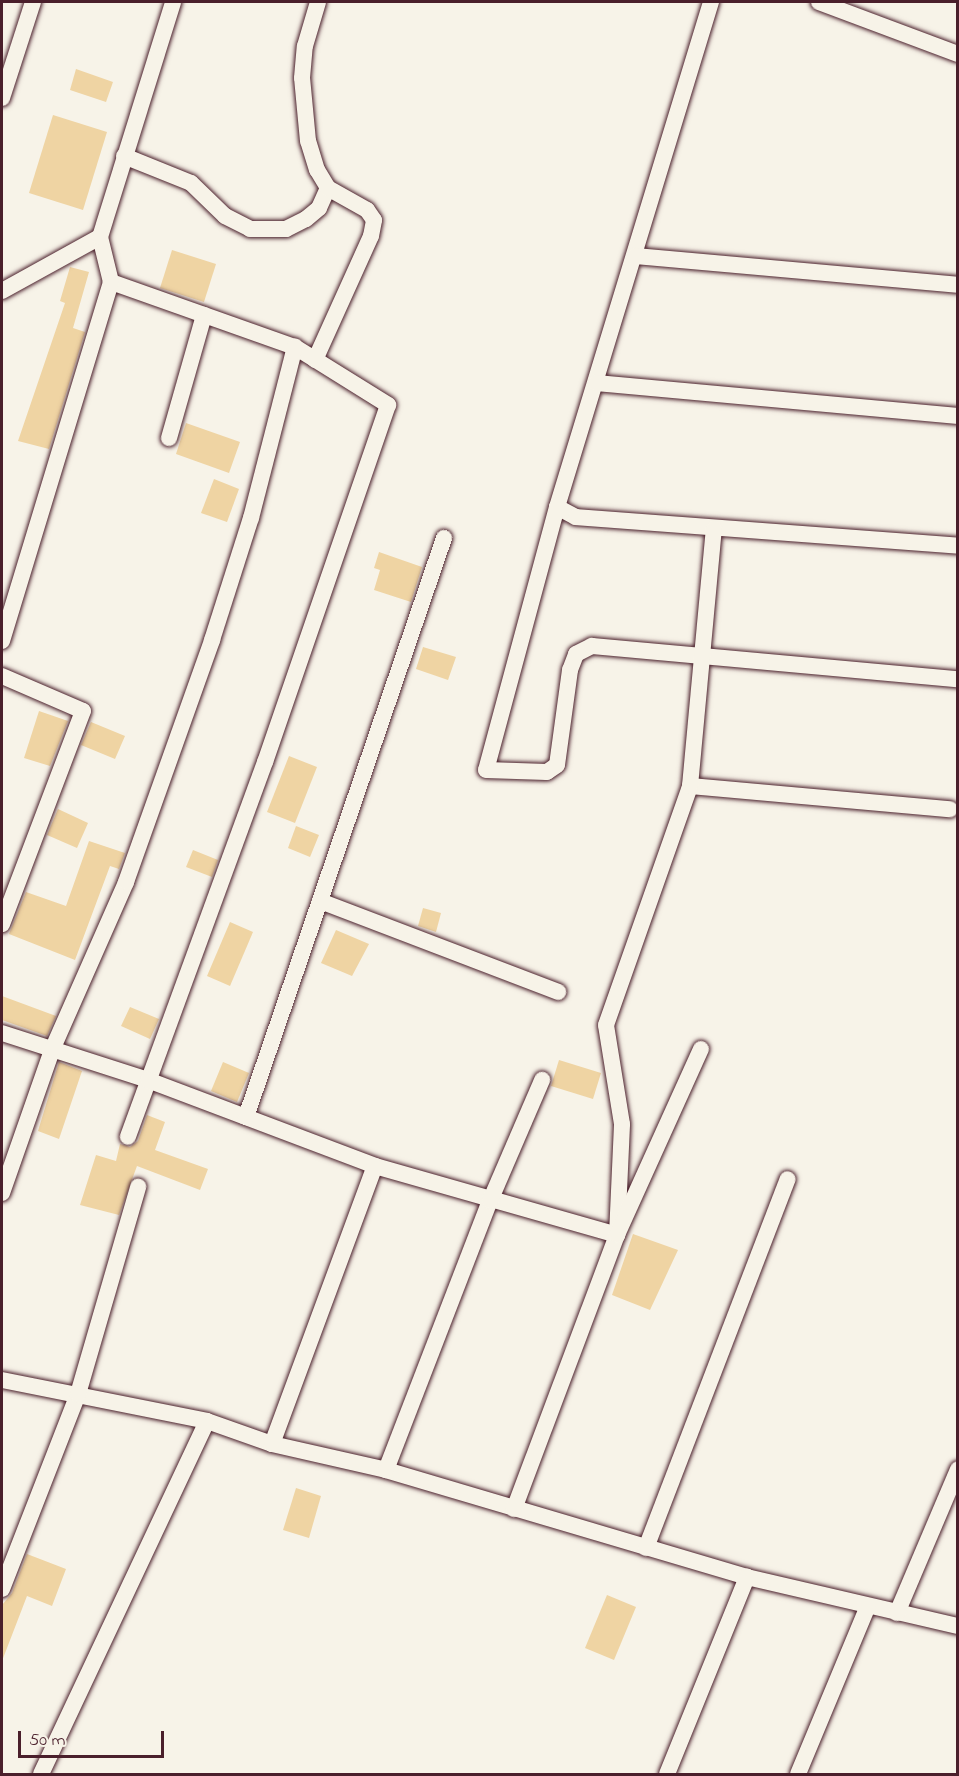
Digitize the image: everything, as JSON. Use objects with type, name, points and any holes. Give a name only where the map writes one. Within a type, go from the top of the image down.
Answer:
[{"type":"street","points":[[2,98],[33,2]]},
{"type":"street","points":[[2,641],[111,282],[100,237],[173,2]]},
{"type":"street","points":[[315,360],[371,236],[374,220],[367,210],[328,188],[316,170],[308,141],[302,78],[305,46],[318,2]]},
{"type":"street","points":[[711,2],[557,507],[486,771],[547,772],[557,765],[576,654],[592,646],[702,654],[957,679]]},
{"type":"street","points":[[819,2],[957,54]]},
{"type":"street","points":[[124,156],[191,183],[225,216],[249,229],[286,229],[306,219],[319,208],[328,188]]},
{"type":"street","points":[[2,291],[100,237]]},
{"type":"street","points":[[635,256],[957,285]]},
{"type":"street","points":[[111,282],[295,347],[388,405],[265,762],[128,1137]]},
{"type":"street","points":[[168,438],[204,315]]},
{"type":"street","points":[[2,1192],[52,1050],[126,882],[212,640],[251,518],[295,347]]},
{"type":"street","points":[[596,383],[957,416]]},
{"type":"street","points":[[557,507],[576,517],[957,546]]},
{"type":"street","points":[[617,1235],[622,1124],[606,1024],[690,786],[714,529]]},
{"type":"street","points":[[246,1117],[444,538]]},
{"type":"street","points":[[2,676],[83,711],[2,924]]},
{"type":"street","points":[[690,786],[950,809]]},
{"type":"street","points":[[320,901],[558,992]]},
{"type":"street","points":[[2,1033],[148,1080],[375,1166],[490,1201],[617,1235]]},
{"type":"street","points":[[514,1509],[617,1235],[701,1049]]},
{"type":"street","points":[[386,1470],[490,1201],[542,1080]]},
{"type":"street","points":[[272,1444],[375,1166]]},
{"type":"street","points":[[646,1548],[788,1179]]},
{"type":"street","points":[[2,1589],[78,1394],[138,1187]]},
{"type":"street","points":[[2,1380],[207,1421],[272,1444],[386,1470],[747,1577],[957,1626]]},
{"type":"street","points":[[41,1774],[207,1421]]},
{"type":"street","points":[[897,1613],[957,1469]]},
{"type":"street","points":[[667,1774],[747,1577]]},
{"type":"street","points":[[798,1774],[868,1606]]},
{"type":"building","points":[[76,69],[113,82],[106,102],[70,90]]},
{"type":"building","points":[[53,115],[107,132],[83,210],[29,193]]},
{"type":"building","points":[[172,250],[216,264],[204,302],[160,288]]},
{"type":"building","points":[[70,267],[89,272],[73,328],[85,332],[49,449],[18,441],[65,303],[60,301]]},
{"type":"building","points":[[186,423],[240,442],[229,473],[176,454]]},
{"type":"building","points":[[214,479],[239,489],[227,522],[201,513]]},
{"type":"building","points":[[379,552],[422,567],[411,602],[374,590],[380,570],[374,568]]},
{"type":"building","points":[[423,647],[456,657],[448,680],[416,669]]},
{"type":"building","points":[[39,711],[68,721],[50,766],[24,758]]},
{"type":"building","points":[[91,722],[125,736],[115,759],[81,745]]},
{"type":"building","points":[[289,756],[317,767],[295,823],[267,812]]},
{"type":"building","points":[[58,809],[88,823],[77,848],[47,835]]},
{"type":"building","points":[[296,826],[319,835],[310,857],[288,848]]},
{"type":"building","points":[[89,841],[125,853],[119,869],[110,866],[75,960],[9,934],[26,892],[66,906]]},
{"type":"building","points":[[193,850],[218,860],[212,877],[186,867]]},
{"type":"building","points":[[423,908],[441,913],[436,932],[418,926]]},
{"type":"building","points":[[230,922],[253,932],[230,986],[207,976]]},
{"type":"building","points":[[336,930],[369,944],[352,976],[321,963]]},
{"type":"building","points":[[2,996],[56,1016],[47,1036],[2,1020]]},
{"type":"building","points":[[130,1007],[159,1019],[150,1039],[121,1026]]},
{"type":"building","points":[[559,1060],[601,1073],[593,1099],[551,1086]]},
{"type":"building","points":[[59,1062],[82,1071],[59,1139],[38,1131]]},
{"type":"building","points":[[223,1062],[249,1073],[237,1102],[211,1091]]},
{"type":"building","points":[[147,1115],[165,1122],[155,1150],[208,1169],[200,1190],[137,1166],[119,1215],[80,1205],[96,1155],[116,1161],[120,1144],[130,1147],[138,1141]]},
{"type":"building","points":[[633,1234],[678,1250],[650,1310],[612,1295]]},
{"type":"building","points":[[296,1488],[321,1496],[309,1538],[283,1530]]},
{"type":"building","points":[[27,1554],[66,1569],[52,1606],[27,1596],[2,1661],[2,1605],[12,1593]]},
{"type":"building","points":[[607,1595],[636,1607],[614,1660],[585,1648]]}]
